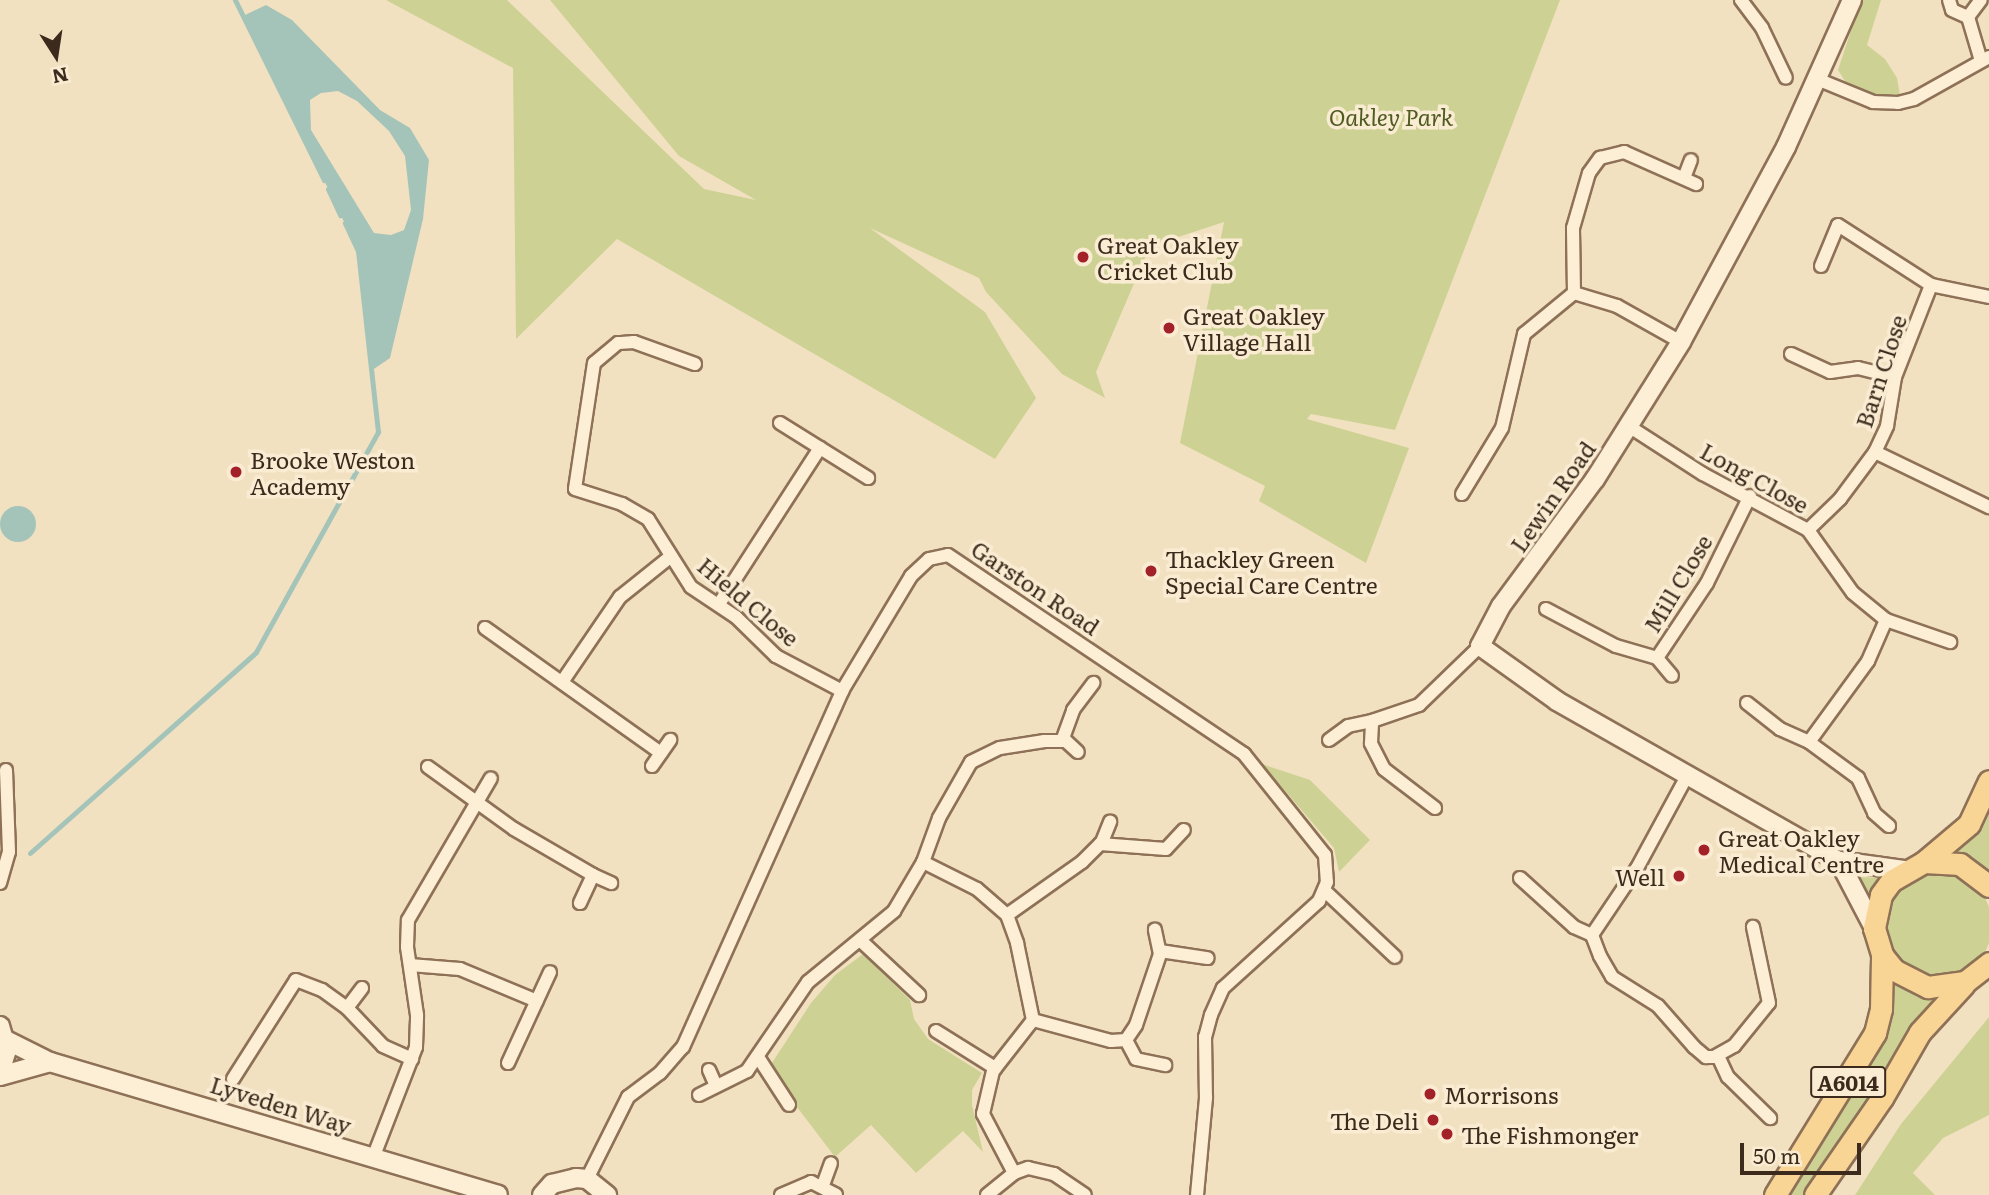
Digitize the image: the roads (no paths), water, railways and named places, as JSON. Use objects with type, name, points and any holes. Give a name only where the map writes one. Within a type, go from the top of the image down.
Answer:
[{"type":"main road","points":[[1980,974],[1927,987],[1909,981],[1882,955],[1874,928],[1881,895],[1969,824],[1989,781]]},
{"type":"main road","points":[[1914,866],[1960,864],[1989,886]]},
{"type":"main road","name":"A6014","points":[[1774,1195],[1875,1032],[1881,1009],[1882,955]]},
{"type":"main road","name":"A6014","points":[[1815,1195],[1882,1098],[1927,1023],[1980,974]]},
{"type":"street","points":[[1741,0],[1762,27],[1786,78]]},
{"type":"street","name":"Lewin Road","points":[[1480,646],[1501,606],[1630,427],[1681,342],[1755,209],[1818,79],[1852,0]]},
{"type":"street","points":[[1818,79],[1873,103],[1898,103],[1914,99],[1985,59],[1968,17],[1952,10],[1949,0]]},
{"type":"street","points":[[1968,17],[1981,0]]},
{"type":"street","points":[[1574,293],[1573,228],[1589,173],[1600,158],[1624,152],[1696,184]]},
{"type":"street","points":[[1684,177],[1691,160]]},
{"type":"street","points":[[1821,266],[1838,225],[1931,285],[1989,297]]},
{"type":"street","name":"Barn Close","points":[[1808,530],[1840,499],[1875,452],[1886,426],[1895,377],[1931,285]]},
{"type":"street","points":[[1574,293],[1617,306],[1681,342]]},
{"type":"street","points":[[1462,494],[1502,428],[1524,334],[1574,293]]},
{"type":"street","name":"Hield Close","points":[[695,364],[634,342],[618,343],[594,363],[575,489],[622,504],[648,519],[691,587],[719,604],[776,656],[842,691]]},
{"type":"street","points":[[1791,354],[1830,372],[1858,368],[1895,377]]},
{"type":"street","points":[[780,423],[868,478]]},
{"type":"street","name":"Long Close","points":[[1630,427],[1703,474],[1750,496],[1808,530],[1853,593],[1886,620],[1950,642]]},
{"type":"street","points":[[719,604],[820,448]]},
{"type":"street","points":[[1875,452],[1989,507]]},
{"type":"street","name":"Mill Close","points":[[1546,609],[1616,646],[1657,658],[1707,583],[1750,496]]},
{"type":"street","name":"Garston Road","points":[[587,1180],[628,1097],[660,1073],[683,1047],[842,691],[911,576],[929,559],[948,555],[1244,754],[1325,855],[1325,891]]},
{"type":"street","points":[[562,682],[620,597],[670,557]]},
{"type":"street","points":[[1808,742],[1861,671],[1886,620]]},
{"type":"street","points":[[485,628],[661,753]]},
{"type":"street","points":[[1329,740],[1348,726],[1419,705],[1480,646],[1557,701],[1839,861],[1914,866]]},
{"type":"street","points":[[1657,658],[1672,676]]},
{"type":"street","points":[[1062,741],[1073,709],[1093,683]]},
{"type":"street","points":[[1747,703],[1780,729],[1808,742],[1858,778],[1874,813],[1889,826]]},
{"type":"street","points":[[1372,721],[1371,743],[1384,769],[1435,808]]},
{"type":"street","points":[[652,766],[670,740]]},
{"type":"street","points":[[699,1095],[747,1071],[808,982],[894,911],[923,862],[939,818],[971,762],[1000,748],[1062,741],[1078,752]]},
{"type":"street","points":[[428,767],[476,803],[593,875],[611,883]]},
{"type":"street","points":[[0,883],[9,852],[6,770]]},
{"type":"street","points":[[1592,935],[1637,868],[1686,776]]},
{"type":"street","points":[[373,1158],[412,1059],[418,1015],[410,965],[408,920],[491,778]]},
{"type":"street","points":[[1007,915],[1100,844],[1110,822]]},
{"type":"street","points":[[1100,844],[1167,849],[1184,830]]},
{"type":"street","points":[[1839,861],[1874,928]]},
{"type":"street","points":[[923,862],[977,889],[1007,915],[1033,1020]]},
{"type":"street","points":[[580,903],[593,875]]},
{"type":"street","points":[[1520,878],[1574,927],[1592,935],[1612,977],[1664,1011],[1706,1057],[1718,1056],[1734,1046],[1769,1003],[1753,927]]},
{"type":"street","points":[[1197,1195],[1206,1098],[1205,1037],[1216,1000],[1325,891],[1395,957]]},
{"type":"street","points":[[1126,1040],[1136,1025],[1160,950],[1154,930]]},
{"type":"street","points":[[860,940],[919,995]]},
{"type":"street","points":[[1160,950],[1207,958]]},
{"type":"street","points":[[410,965],[460,968],[537,1001]]},
{"type":"street","points":[[509,1063],[550,972]]},
{"type":"street","points":[[233,1079],[296,980],[309,982],[347,1008],[383,1046],[412,1059]]},
{"type":"street","points":[[347,1008],[362,988]]},
{"type":"street","points":[[1033,1020],[1111,1041],[1126,1040]]},
{"type":"street","points":[[1014,1173],[983,1114],[986,1086],[995,1068],[1033,1020]]},
{"type":"street","points":[[936,1031],[995,1068]]},
{"type":"street","points":[[0,1071],[3,1033]]},
{"type":"street","name":"Lyveden Way","points":[[3,1033],[50,1062],[498,1195]]},
{"type":"street","points":[[1126,1040],[1136,1059],[1165,1065]]},
{"type":"street","points":[[1718,1056],[1728,1077],[1770,1118]]},
{"type":"street","points":[[758,1057],[789,1105]]},
{"type":"street","points":[[0,1076],[50,1062]]},
{"type":"street","points":[[709,1070],[716,1086]]},
{"type":"street","points":[[823,1185],[831,1163]]},
{"type":"street","points":[[988,1195],[1014,1173],[1028,1168],[1054,1174],[1085,1195]]},
{"type":"street","points":[[542,1195],[564,1179],[587,1180],[607,1195]]},
{"type":"street","points":[[781,1195],[800,1184],[823,1185],[836,1195]]},
{"type":"water","points":[[266,5],[292,20],[380,110],[410,128],[429,160],[423,219],[390,358],[371,371],[358,251],[245,15]],"holes":[[[338,91],[357,101],[389,131],[405,156],[411,210],[404,230],[391,235],[374,233],[311,130],[310,100],[321,93]]]},
{"type":"water","points":[[18,506],[30,512],[36,524],[30,536],[18,542],[6,536],[0,524],[6,512]]},
{"type":"waterway","points":[[235,0],[324,180]]},
{"type":"waterway","points":[[328,189],[340,215]]},
{"type":"waterway","points":[[30,853],[256,652],[378,432],[358,251],[345,223]]},
{"type":"place","name":"Great Oakley Cricket Club","points":[[1083,257]]},
{"type":"place","name":"Great Oakley Village Hall","points":[[1169,328]]},
{"type":"place","name":"Brooke Weston Academy","points":[[236,472]]},
{"type":"place","name":"Thackley Green Special Care Centre","points":[[1151,571]]},
{"type":"place","name":"Great Oakley Medical Centre","points":[[1704,850]]},
{"type":"place","name":"Well","points":[[1679,876]]},
{"type":"place","name":"Morrisons","points":[[1430,1094]]},
{"type":"place","name":"The Deli","points":[[1433,1120]]},
{"type":"place","name":"The Fishmonger","points":[[1447,1134]]},
{"type":"park label","name":"Oakley Park","points":[[1391,116]]}]
